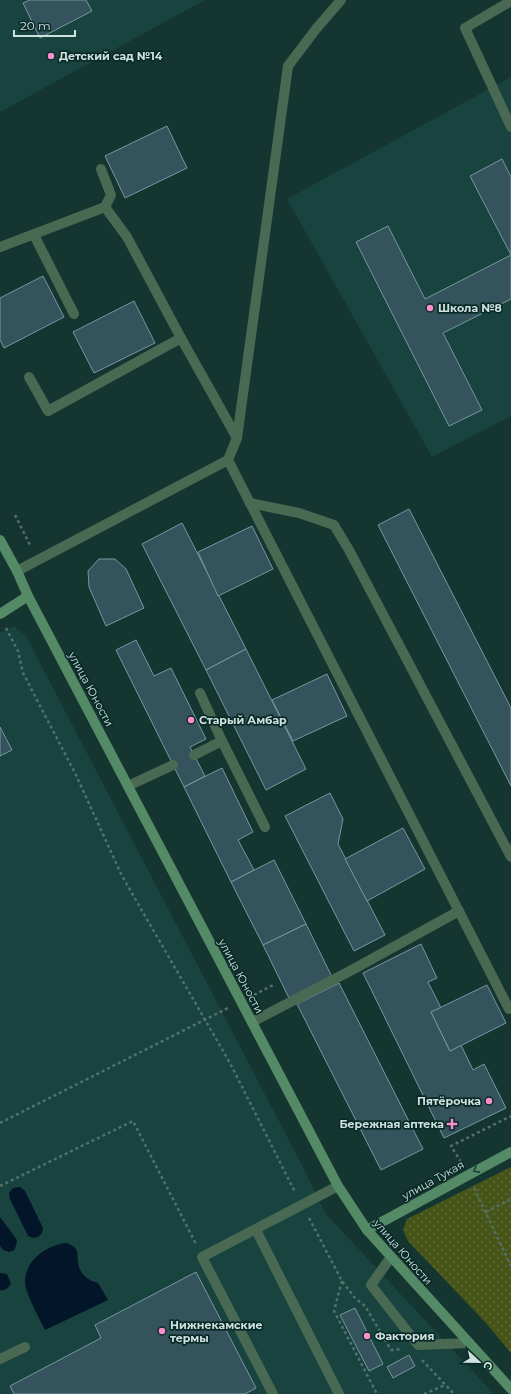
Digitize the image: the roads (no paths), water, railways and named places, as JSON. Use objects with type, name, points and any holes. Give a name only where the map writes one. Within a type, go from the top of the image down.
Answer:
[{"type":"street","name":"улица Юности","points":[[0,540],[338,1186],[367,1230],[511,1389]]},
{"type":"street","points":[[0,614],[28,596]]},
{"type":"street","name":"улица Тукая","points":[[367,1230],[511,1152]]},
{"type":"lane","points":[[17,572],[228,460],[237,438],[288,66],[316,29],[341,0]]},
{"type":"lane","points":[[511,2],[465,28],[511,127]]},
{"type":"lane","points":[[0,247],[105,208],[111,195],[101,169]]},
{"type":"lane","points":[[105,208],[127,237],[237,438]]},
{"type":"lane","points":[[34,234],[74,314]]},
{"type":"lane","points":[[29,377],[48,411],[181,338]]},
{"type":"lane","points":[[228,460],[459,911],[510,1009],[511,1008]]},
{"type":"lane","points":[[250,503],[299,513],[334,526],[349,550],[511,857]]},
{"type":"lane","points":[[200,694],[265,827]]},
{"type":"lane","points":[[194,755],[222,741]]},
{"type":"lane","points":[[128,786],[173,765]]},
{"type":"lane","points":[[252,1022],[350,971],[459,911]]},
{"type":"lane","points":[[273,1394],[202,1257],[338,1186]]},
{"type":"lane","points":[[256,1230],[339,1394]]},
{"type":"lane","points":[[391,1257],[371,1285],[418,1345],[469,1343]]},
{"type":"lane","points":[[0,1359],[24,1347]]},
{"type":"place","name":"Детский сад №14","points":[[51,56]]},
{"type":"place","name":"Школа №8","points":[[430,308]]},
{"type":"place","name":"Старый Амбар","points":[[191,720]]},
{"type":"place","name":"Пятёрочка","points":[[489,1101]]},
{"type":"place","name":"Бережная аптека","points":[[452,1124]]},
{"type":"place","name":"Нижнекамские термы","points":[[162,1331]]},
{"type":"place","name":"Фактория","points":[[367,1336]]}]
